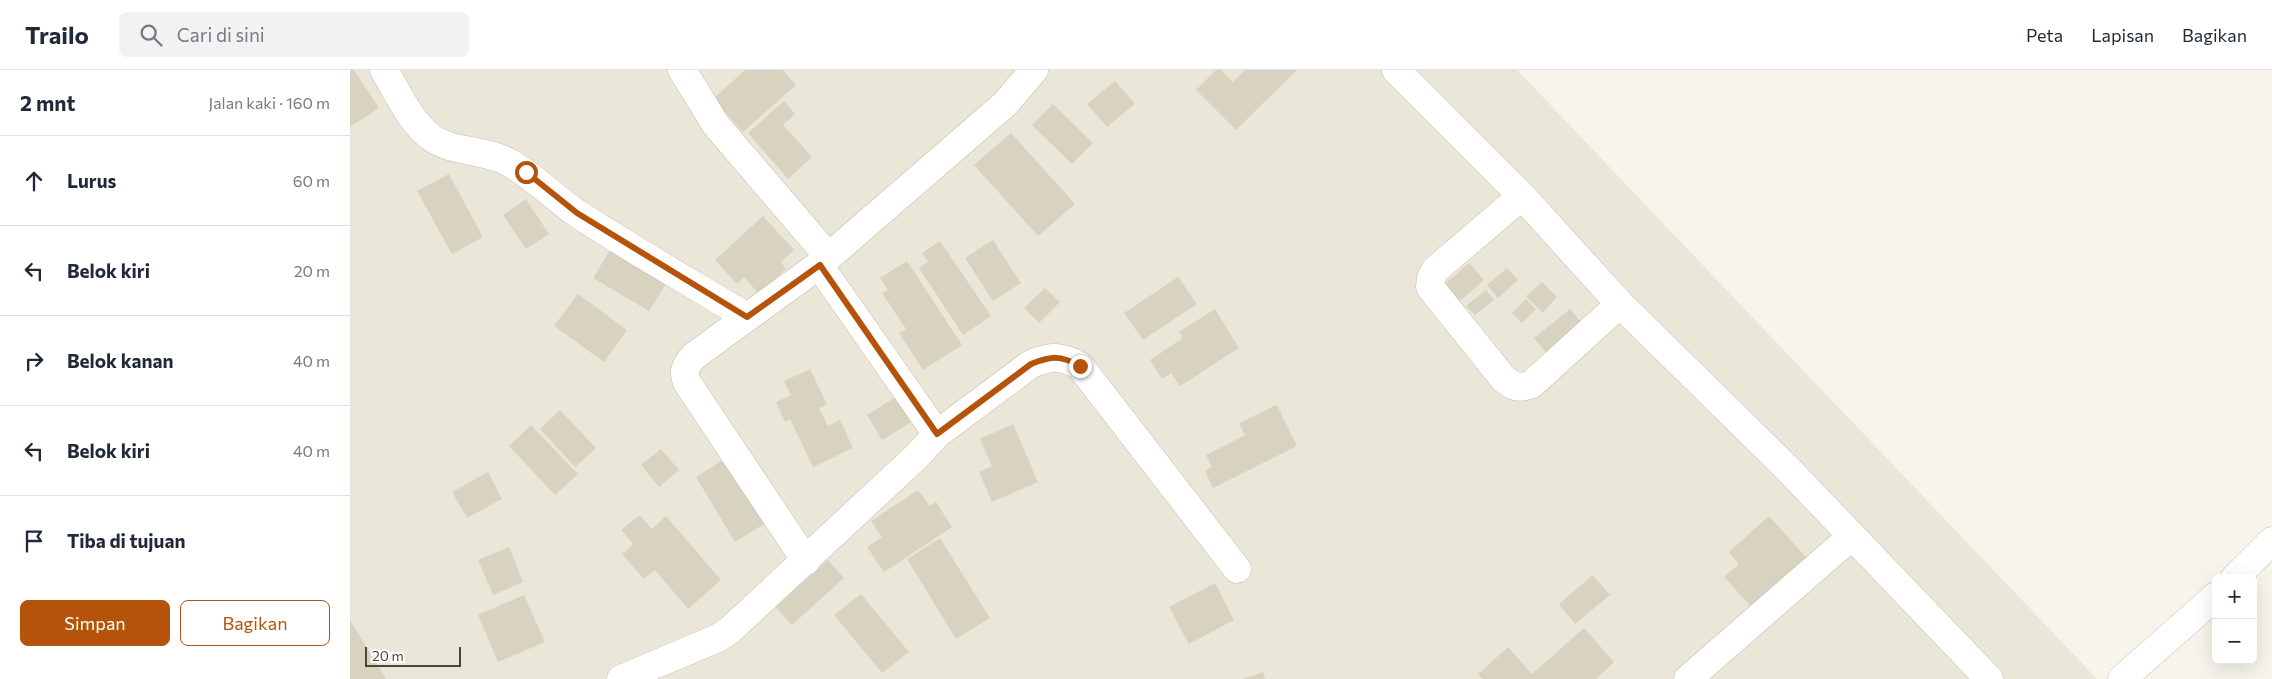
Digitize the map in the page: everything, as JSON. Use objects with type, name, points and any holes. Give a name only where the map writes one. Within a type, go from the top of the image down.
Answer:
[{"type":"street","points":[[384,70],[416,123],[433,139],[448,145],[487,153],[526,172],[577,213],[747,317]]},
{"type":"street","points":[[682,70],[701,104],[716,125],[824,261],[937,434]]},
{"type":"street","points":[[806,561],[684,376],[686,364],[694,356],[824,261],[1005,104],[1034,70]]},
{"type":"street","points":[[1396,70],[1522,196],[1620,304],[1786,467],[1988,679]]},
{"type":"street","points":[[1522,196],[1435,270],[1431,278],[1430,287],[1503,378],[1513,386],[1523,387],[1532,384],[1620,304]]},
{"type":"street","points":[[621,679],[718,638],[730,630],[917,456],[937,434],[1031,364],[1047,358],[1064,358],[1080,366],[1237,568]]},
{"type":"street","points":[[1688,679],[1852,536]]},
{"type":"street","points":[[2239,574],[2272,540]]},
{"type":"street","points":[[2122,679],[2212,600]]},
{"type":"shaded area","points":[[350,70],[1517,70],[2097,679],[350,679]]},
{"type":"building","points":[[350,70],[354,70],[379,108],[350,127]]},
{"type":"building","points":[[745,70],[783,70],[796,85],[743,132],[713,99]]},
{"type":"building","points":[[1216,70],[1221,70],[1233,82],[1245,70],[1297,70],[1236,130],[1196,90]]},
{"type":"building","points":[[1115,81],[1135,104],[1107,127],[1087,104]]},
{"type":"building","points":[[784,101],[795,114],[783,125],[812,157],[788,179],[748,133]]},
{"type":"building","points":[[1053,104],[1093,143],[1072,164],[1032,125]]},
{"type":"building","points":[[1011,133],[1075,204],[1038,236],[974,165]]},
{"type":"building","points":[[449,174],[483,237],[452,254],[417,191]]},
{"type":"building","points":[[526,199],[549,234],[526,249],[503,215]]},
{"type":"building","points":[[763,216],[794,250],[781,262],[786,269],[759,294],[744,277],[737,284],[715,260]]},
{"type":"building","points":[[616,240],[672,274],[649,311],[593,278]]},
{"type":"building","points":[[993,240],[1021,283],[993,301],[965,258]]},
{"type":"building","points":[[940,241],[991,316],[963,335],[919,268],[928,262],[922,253]]},
{"type":"building","points":[[907,261],[962,345],[923,370],[899,333],[906,329],[882,293],[888,290],[880,278]]},
{"type":"building","points":[[1469,263],[1484,280],[1453,307],[1438,290]]},
{"type":"building","points":[[1507,268],[1518,280],[1498,298],[1487,285]]},
{"type":"building","points":[[1178,277],[1197,304],[1143,340],[1124,313]]},
{"type":"building","points":[[1542,282],[1557,297],[1543,313],[1526,296]]},
{"type":"building","points":[[1045,288],[1060,302],[1039,323],[1024,308]]},
{"type":"building","points":[[1486,290],[1494,300],[1475,315],[1466,306]]},
{"type":"building","points":[[578,294],[627,330],[604,362],[554,326]]},
{"type":"building","points":[[1526,299],[1536,309],[1522,323],[1512,313]]},
{"type":"building","points":[[1215,309],[1239,348],[1180,386],[1171,373],[1162,379],[1150,360],[1183,338],[1179,332]]},
{"type":"building","points":[[1570,309],[1583,324],[1547,354],[1534,338]]},
{"type":"building","points":[[810,369],[827,404],[819,408],[828,426],[840,420],[853,448],[813,467],[790,419],[785,422],[776,402],[791,395],[784,381]]},
{"type":"building","points":[[896,397],[911,422],[882,440],[867,415]]},
{"type":"building","points":[[1277,405],[1297,446],[1213,488],[1205,471],[1212,467],[1206,455],[1245,435],[1239,423]]},
{"type":"building","points":[[560,410],[596,448],[575,467],[540,429]]},
{"type":"building","points":[[1013,424],[1038,482],[992,502],[979,472],[992,466],[980,439]]},
{"type":"building","points":[[531,425],[578,474],[555,495],[509,446]]},
{"type":"building","points":[[661,449],[679,470],[659,487],[641,465]]},
{"type":"building","points":[[731,455],[771,520],[735,542],[696,477]]},
{"type":"building","points":[[488,472],[502,499],[467,518],[452,492]]},
{"type":"building","points":[[918,490],[930,506],[936,502],[952,527],[884,572],[867,547],[882,537],[871,521]]},
{"type":"building","points":[[640,515],[652,529],[666,516],[721,580],[688,609],[655,570],[644,579],[622,554],[633,544],[621,530]]},
{"type":"building","points":[[1769,516],[1811,563],[1756,612],[1724,577],[1739,564],[1729,552]]},
{"type":"building","points":[[940,538],[990,618],[956,639],[907,559]]},
{"type":"building","points":[[509,547],[523,582],[493,595],[478,560]]},
{"type":"building","points":[[828,560],[844,578],[792,625],[775,607]]},
{"type":"building","points":[[1593,575],[1610,595],[1575,624],[1559,604]]},
{"type":"building","points":[[1215,583],[1234,620],[1189,644],[1169,607]]},
{"type":"building","points":[[861,594],[909,652],[882,673],[834,615]]},
{"type":"building","points":[[524,595],[545,642],[498,662],[478,615]]},
{"type":"building","points":[[350,620],[386,679],[350,679]]},
{"type":"building","points":[[1584,628],[1614,662],[1596,679],[1483,679],[1478,674],[1508,647],[1532,674]]},
{"type":"building","points":[[1263,672],[1265,679],[1242,679]]},
{"type":"route","points":[[526,172],[577,213],[747,317],[820,265],[937,434],[1031,364],[1047,358],[1064,358],[1080,366]]}]
